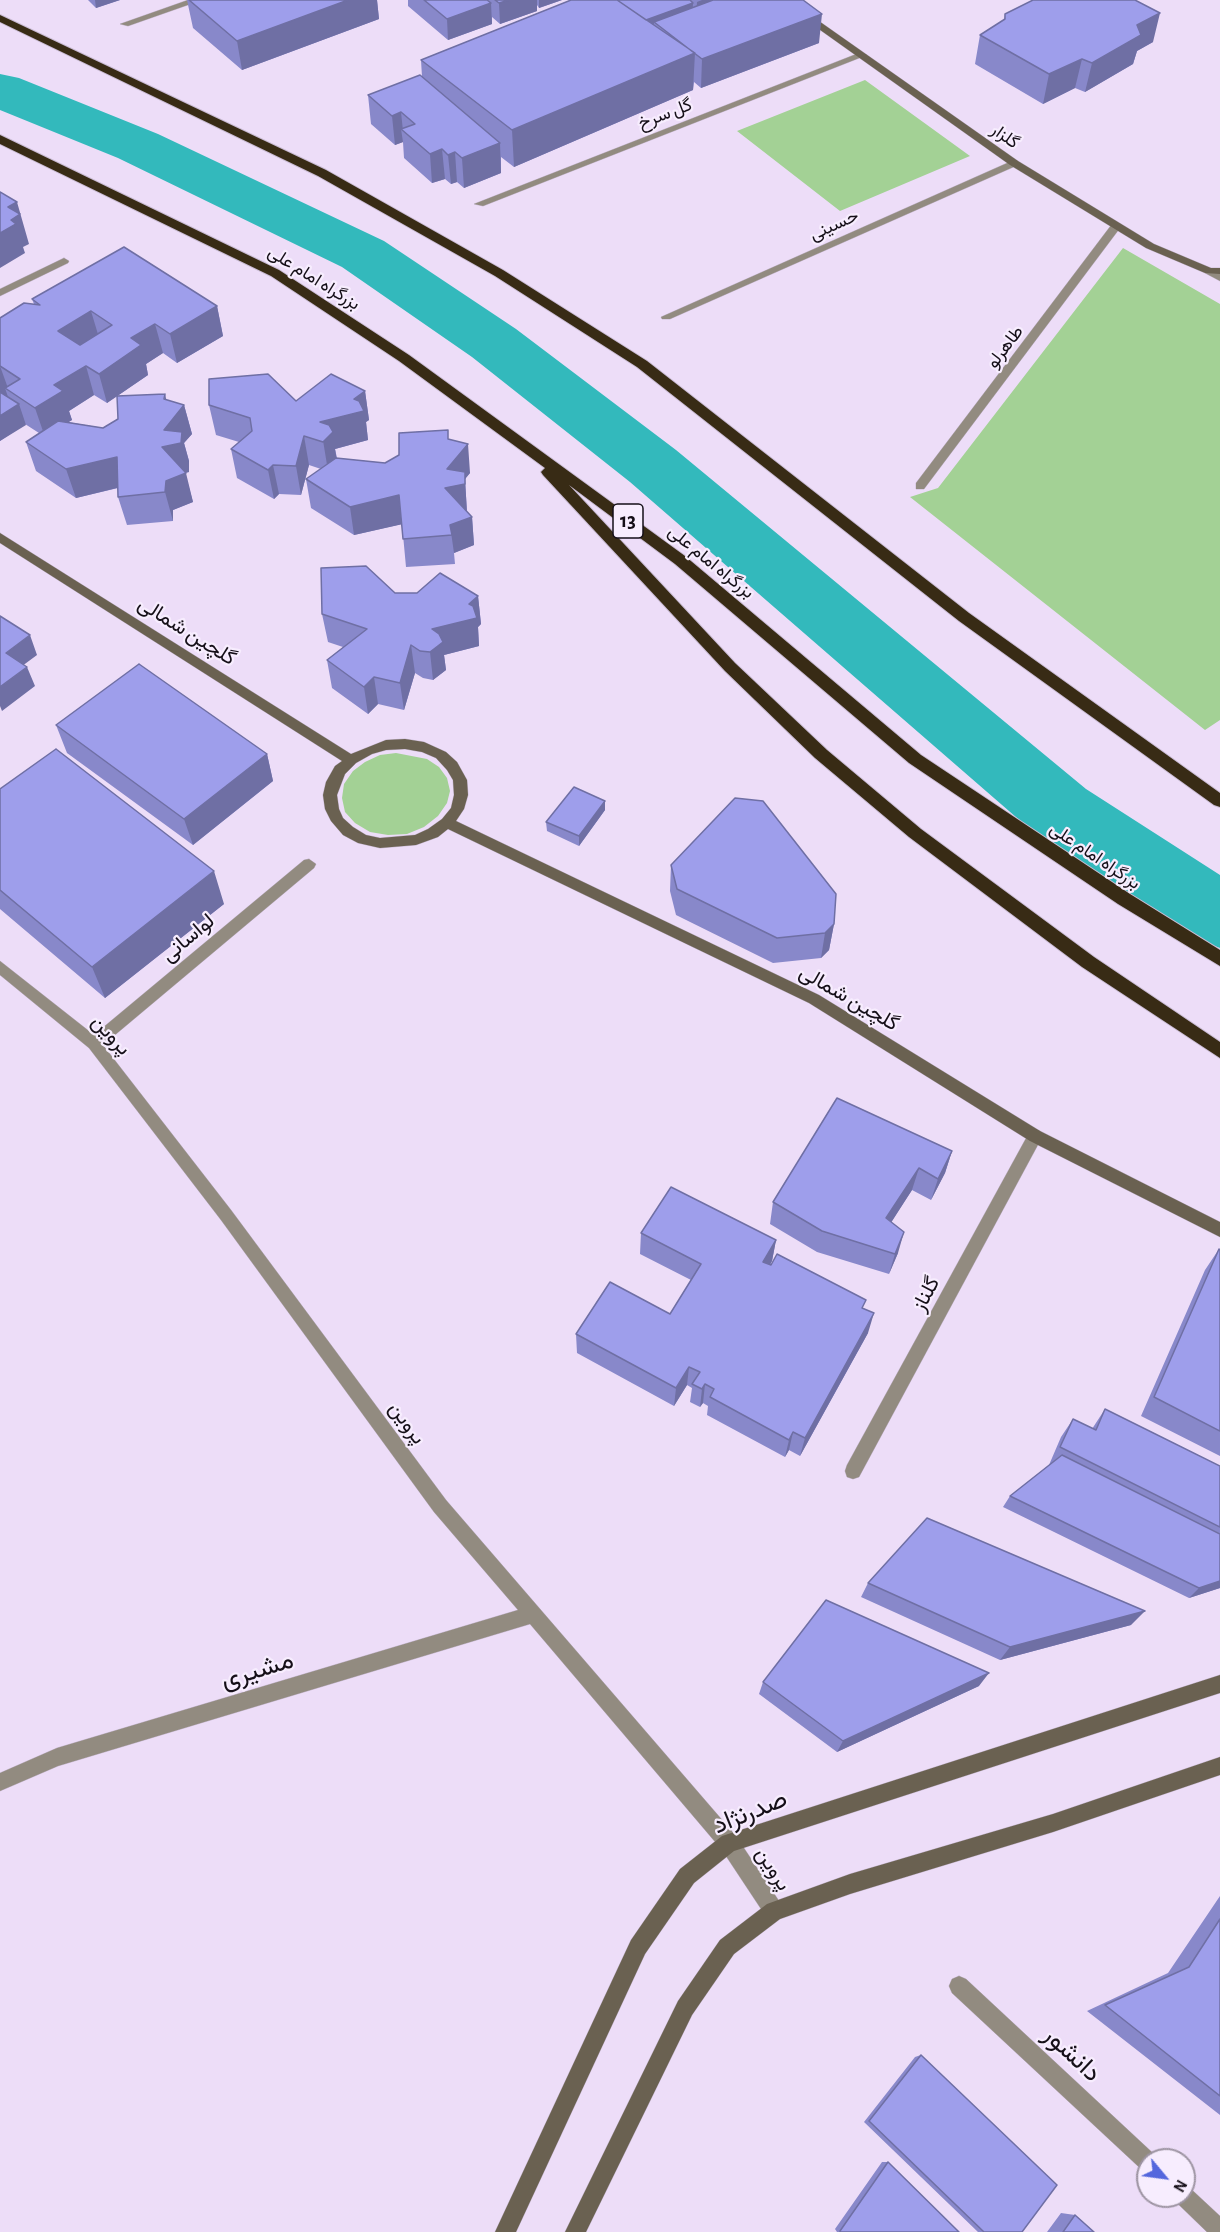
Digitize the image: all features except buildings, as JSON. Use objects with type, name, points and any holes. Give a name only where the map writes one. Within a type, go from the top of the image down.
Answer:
[{"type":"highway","points":[[0,18],[322,173],[499,273],[642,364],[964,617],[1220,801]]},
{"type":"highway","name":"بزرگراه امام علی","points":[[0,139],[275,273],[404,358],[680,560],[915,759],[1124,899],[1220,959]]},
{"type":"highway","points":[[518,441],[730,667],[820,754],[915,833],[1088,962],[1220,1051]]},
{"type":"main road","name":"گلزار","points":[[783,0],[1014,163],[1150,246],[1214,271]]},
{"type":"main road","name":"گلچین شمالی","points":[[0,537],[351,760]]},
{"type":"main road","points":[[405,744],[424,747],[441,755],[453,766],[460,780],[461,795],[457,809],[447,823],[433,833],[416,840],[398,844],[380,843],[363,838],[348,831],[338,821],[332,809],[330,795],[333,782],[340,770],[351,760],[377,748],[405,744]]},
{"type":"main road","name":"گلچین شمالی","points":[[447,823],[814,999],[1035,1136],[1220,1230]]},
{"type":"main road","name":"صدرنژاد","points":[[505,2232],[638,1947],[687,1876],[729,1843],[1220,1684]]},
{"type":"main road","points":[[575,2232],[685,2008],[727,1947],[774,1911],[850,1884],[1053,1823],[1220,1766]]},
{"type":"street","points":[[125,24],[197,0]]},
{"type":"street","name":"گل سرخ","points":[[479,204],[862,55]]},
{"type":"street","name":"حسینی","points":[[666,317],[1014,163]]},
{"type":"street","name":"طاهرلو","points":[[920,486],[1116,226]]},
{"type":"street","points":[[0,293],[64,261]]},
{"type":"street","name":"گلزار","points":[[1214,271],[1220,278]]},
{"type":"street","name":"لواسانی","points":[[94,1044],[309,864]]},
{"type":"street","name":"پروین","points":[[0,967],[94,1044],[226,1215],[440,1506],[729,1843],[774,1911]]},
{"type":"street","name":"گلناز","points":[[854,1471],[1035,1136]]},
{"type":"street","name":"مشیری","points":[[0,1782],[57,1757],[532,1615]]},
{"type":"street","name":"دانشور","points":[[959,1986],[1136,2151]]},
{"type":"street","points":[[1196,2207],[1220,2230]]},
{"type":"green space","points":[[865,80],[970,156],[840,211],[737,131]]},
{"type":"green space","points":[[1123,248],[1220,304],[1220,720],[1205,730],[910,497],[938,488]]},
{"type":"green space","points":[[396,753],[427,759],[439,767],[447,778],[450,791],[447,803],[438,816],[424,827],[407,834],[388,835],[370,832],[355,823],[345,812],[342,798],[344,784],[353,771],[365,762],[380,755]]},
{"type":"waterway","points":[[0,90],[138,146],[363,254],[494,343],[653,466],[1059,810],[1220,916]]}]
